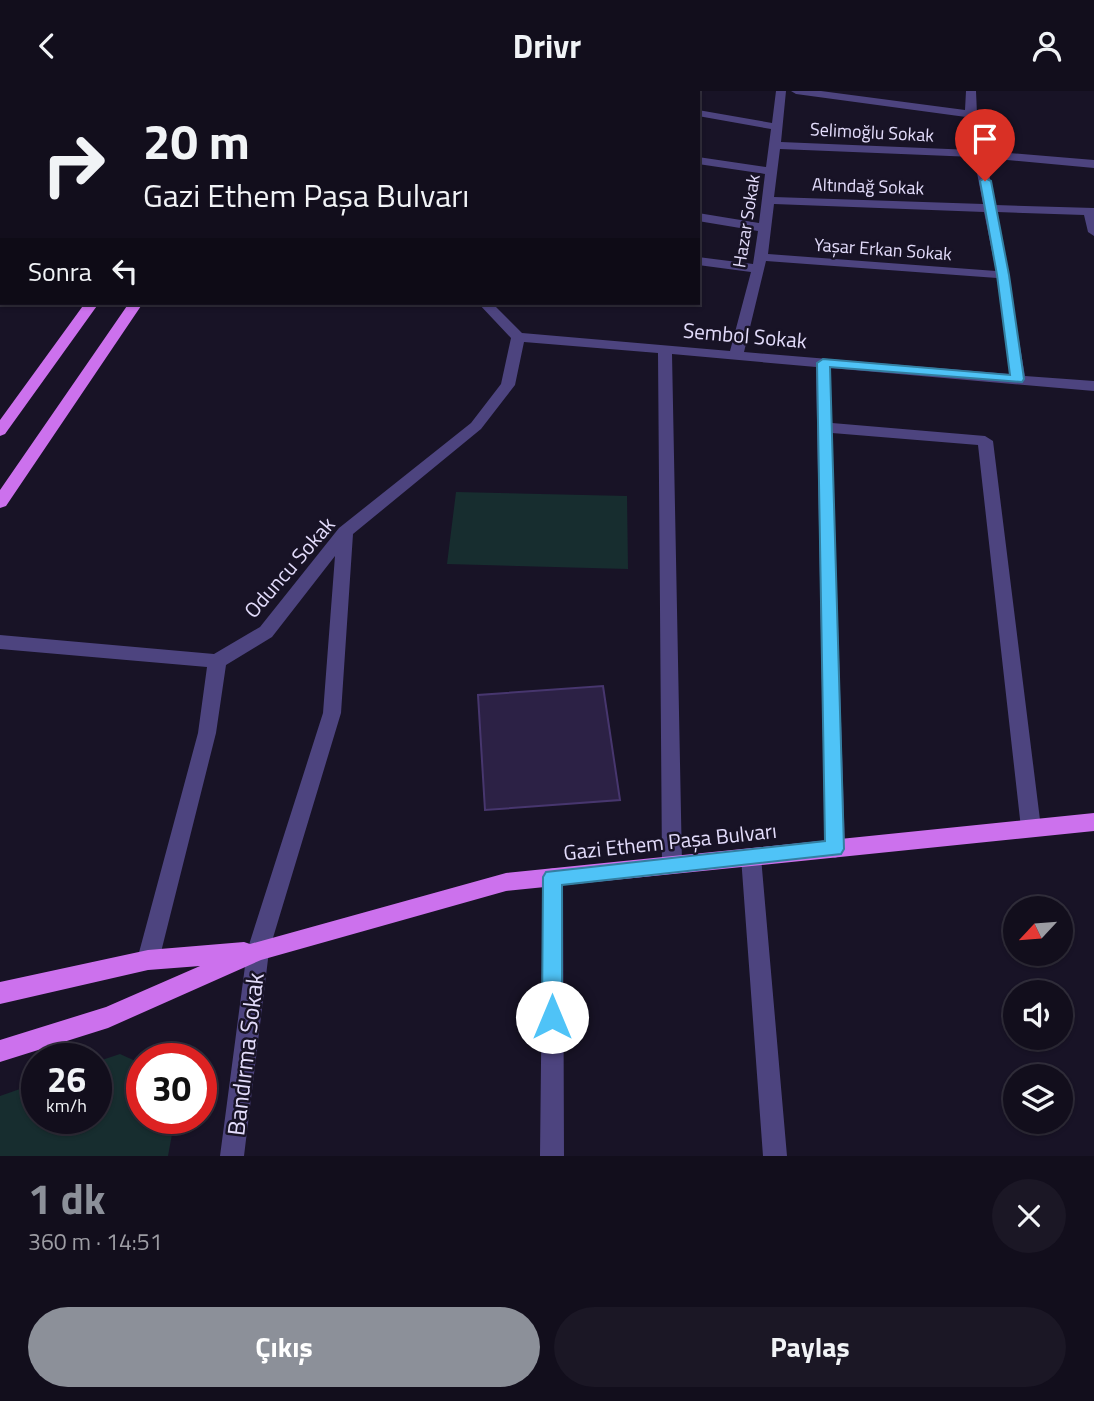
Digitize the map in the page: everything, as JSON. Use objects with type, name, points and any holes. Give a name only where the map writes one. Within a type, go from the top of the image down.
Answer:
[{"type":"main road","points":[[0,431],[91,305]]},
{"type":"main road","points":[[0,502],[135,305]]},
{"type":"main road","name":"Gazi Ethem Paşa Bulvarı","points":[[0,1051],[107,1017],[258,951],[506,882],[1094,822]]},
{"type":"main road","name":"Gazi Ethem Paşa Bulvarı","points":[[0,993],[148,960],[258,951]]},
{"type":"street","name":"Hazar Sokak","points":[[736,355],[765,228],[781,91]]},
{"type":"street","points":[[796,91],[971,114]]},
{"type":"street","points":[[971,91],[971,114],[1003,275],[1018,379]]},
{"type":"street","points":[[700,113],[777,127]]},
{"type":"street","name":"Selimoğlu Sokak","points":[[775,145],[979,154],[1094,164]]},
{"type":"street","points":[[700,160],[772,171]]},
{"type":"street","name":"Altındağ Sokak","points":[[767,199],[1091,212]]},
{"type":"street","points":[[1091,212],[1094,232]]},
{"type":"street","points":[[700,217],[765,228]]},
{"type":"street","name":"Yaşar Erkan Sokak","points":[[700,261],[1003,275]]},
{"type":"street","points":[[487,305],[518,337]]},
{"type":"street","name":"Sembol Sokak","points":[[518,337],[1094,386]]},
{"type":"street","name":"Oduncu Sokak","points":[[216,661],[266,632],[345,532],[476,426],[508,385],[518,337]]},
{"type":"street","points":[[665,349],[672,865]]},
{"type":"street","points":[[823,363],[835,849]]},
{"type":"street","points":[[824,427],[985,441],[1031,828]]},
{"type":"street","name":"Bandırma Sokak","points":[[232,1156],[258,951],[332,713],[345,532]]},
{"type":"street","points":[[0,642],[216,661],[207,733],[148,960]]},
{"type":"street","points":[[751,857],[775,1156]]},
{"type":"street","points":[[552,1156],[553,877]]},
{"type":"green space","points":[[456,492],[627,496],[628,569],[447,564]]},
{"type":"green space","points":[[120,1054],[126,1057],[126,1134],[172,1134],[168,1156],[0,1156],[0,1096],[21,1089],[21,1134],[112,1134],[112,1057]]},
{"type":"building","points":[[603,686],[620,800],[485,810],[478,695]]},
{"type":"route","points":[[552,1017],[553,877],[835,849],[823,363],[1018,379],[1003,275],[985,181]]}]
